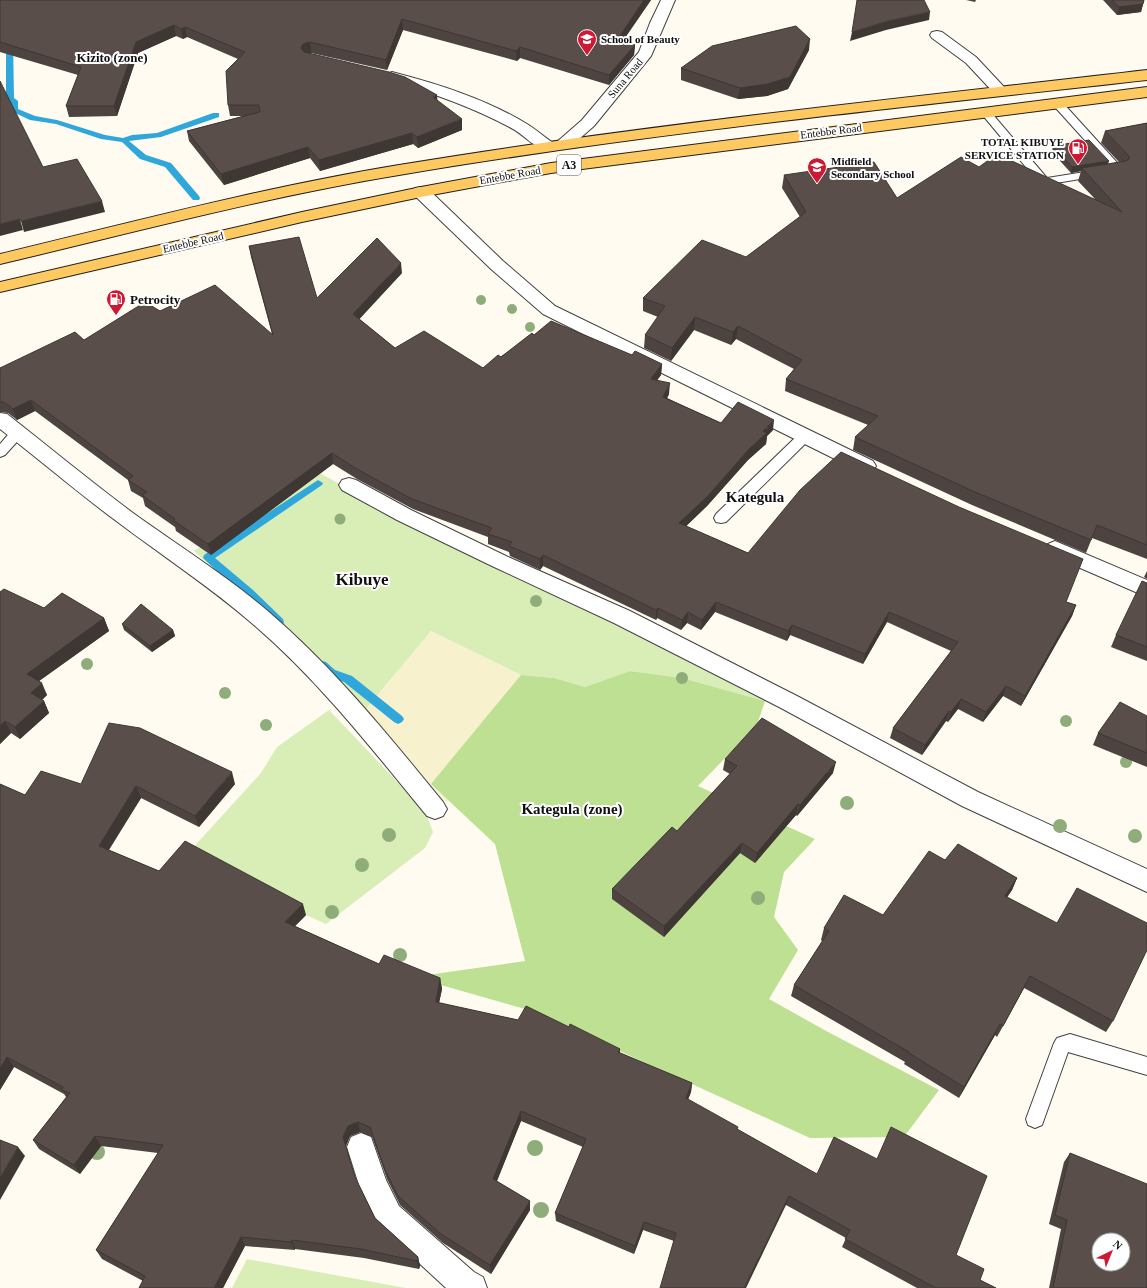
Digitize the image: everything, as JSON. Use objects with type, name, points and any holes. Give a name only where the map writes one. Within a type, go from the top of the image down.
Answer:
[{"type":"main road","name":"Entebbe Road","points":[[0,259],[281,192],[397,170],[564,144],[1000,91],[1147,75]]},
{"type":"main road","name":"Entebbe Road","points":[[0,287],[302,217],[421,192],[566,166],[1147,92]]},
{"type":"street","name":"Suna Road","points":[[564,144],[588,123],[646,53],[657,23],[668,0]]},
{"type":"street","points":[[937,35],[971,60],[1000,91]]},
{"type":"street","points":[[380,74],[461,100],[495,113],[523,128],[549,147]]},
{"type":"street","points":[[421,192],[497,265],[549,310],[882,473]]},
{"type":"street","points":[[0,419],[125,517],[220,585],[262,619],[315,668],[353,709],[435,809]]},
{"type":"street","points":[[349,485],[404,515],[498,561],[622,617],[789,702],[970,799],[1147,881]]},
{"type":"street","points":[[1042,544],[1147,589]]},
{"type":"street","points":[[361,1147],[373,1185],[389,1216],[463,1283],[472,1288]]},
{"type":"lane","points":[[985,112],[1044,182],[1118,170],[1058,104]]},
{"type":"lane","points":[[0,452],[18,432]]},
{"type":"lane","points":[[721,518],[805,436]]},
{"type":"lane","points":[[1035,1119],[1060,1049],[1064,1044],[1070,1043],[1147,1066]]},
{"type":"shaded area","points":[[431,631],[521,675],[503,713],[458,782],[447,803],[365,710]]},
{"type":"green space","points":[[318,472],[463,552],[581,607],[765,701],[682,678],[630,671],[585,687],[554,678],[521,675],[431,631],[365,710],[194,551]]},
{"type":"green space","points":[[630,671],[682,678],[765,701],[758,722],[698,786],[815,839],[784,872],[774,917],[798,950],[769,999],[828,1032],[939,1090],[904,1137],[810,1138],[532,1011],[413,977],[525,961],[495,844],[431,784],[521,675],[554,678],[585,687]]},
{"type":"green space","points":[[329,710],[425,811],[433,832],[425,848],[326,924],[306,915],[189,852],[261,773],[277,747]]},
{"type":"green space","points":[[247,1259],[406,1288],[232,1288]]},
{"type":"building","points":[[0,0],[644,0],[618,39],[635,45],[609,75],[520,47],[516,51],[402,19],[386,60],[310,42],[303,44],[301,48],[304,52],[405,77],[437,95],[433,97],[462,119],[417,137],[412,133],[319,160],[308,147],[221,174],[187,131],[260,112],[259,105],[228,105],[226,71],[245,52],[185,27],[181,29],[174,25],[136,42],[114,106],[66,106],[81,67],[0,42]]},
{"type":"building","points":[[857,0],[924,0],[930,12],[888,21],[852,32]]},
{"type":"building","points":[[1112,0],[1144,0],[1143,4],[1119,7]]},
{"type":"building","points":[[796,26],[810,39],[790,77],[768,84],[740,88],[681,68],[712,46]]},
{"type":"building","points":[[0,81],[43,167],[77,159],[102,201],[21,221],[20,219],[0,224]]},
{"type":"building","points":[[1147,123],[1147,545],[1097,525],[1091,540],[975,492],[855,437],[878,416],[786,379],[802,360],[738,326],[733,332],[695,317],[672,348],[645,335],[665,306],[643,298],[702,240],[746,257],[806,212],[784,175],[874,162],[897,198],[961,157],[979,167],[997,154],[1122,212],[1082,168],[1126,161],[1129,159],[1129,156],[1105,131]]},
{"type":"building","points":[[1089,140],[1109,161],[1072,167],[1053,146]]},
{"type":"building","points":[[299,237],[317,298],[377,238],[401,263],[353,314],[395,348],[424,331],[483,368],[498,355],[501,357],[532,333],[534,335],[551,321],[632,355],[635,351],[662,364],[651,379],[670,383],[663,397],[721,423],[738,402],[774,420],[763,431],[767,433],[749,449],[708,496],[679,523],[748,553],[800,490],[841,452],[959,507],[1083,559],[1066,602],[1076,605],[1025,696],[1006,686],[986,712],[961,699],[951,712],[949,711],[925,745],[893,728],[958,642],[889,612],[865,654],[792,625],[788,631],[716,602],[702,620],[688,612],[682,620],[658,608],[656,610],[543,555],[540,559],[509,546],[512,542],[488,534],[492,528],[412,499],[355,468],[332,453],[208,544],[173,520],[175,519],[142,495],[147,492],[128,480],[133,476],[31,400],[13,409],[4,402],[0,402],[0,368],[75,332],[84,340],[145,302],[160,311],[215,285],[273,335],[249,246]]},
{"type":"building","points":[[1142,581],[1147,583],[1147,647],[1116,635]]},
{"type":"building","points":[[4,589],[44,608],[62,593],[104,618],[27,674],[42,683],[31,693],[44,701],[15,727],[5,721],[0,726],[0,592]]},
{"type":"building","points":[[141,604],[173,630],[150,646],[122,624]]},
{"type":"building","points":[[1120,702],[1147,716],[1147,753],[1098,733]]},
{"type":"building","points":[[762,718],[836,762],[757,853],[742,843],[664,926],[612,889],[672,827],[677,831],[737,766],[725,759]]},
{"type":"building","points":[[109,723],[140,728],[232,772],[195,816],[136,786],[99,846],[159,871],[185,841],[303,904],[285,922],[379,964],[384,955],[440,978],[436,1002],[518,1020],[526,1006],[569,1027],[570,1024],[620,1049],[618,1052],[692,1083],[686,1098],[738,1127],[737,1129],[817,1174],[834,1137],[877,1159],[891,1127],[987,1176],[956,1255],[984,1269],[980,1280],[996,1288],[936,1288],[845,1239],[850,1230],[789,1196],[744,1288],[660,1288],[676,1233],[644,1222],[635,1246],[555,1213],[586,1139],[521,1111],[493,1179],[530,1201],[490,1265],[441,1234],[398,1196],[385,1170],[370,1127],[358,1122],[348,1126],[343,1137],[355,1177],[375,1218],[418,1257],[417,1261],[361,1249],[292,1240],[291,1242],[241,1237],[214,1288],[139,1288],[145,1276],[96,1250],[163,1145],[95,1136],[74,1165],[33,1140],[70,1093],[62,1090],[63,1087],[7,1057],[0,1069],[0,784],[25,795],[41,771],[81,784]]},
{"type":"building","points":[[958,844],[1017,878],[1005,896],[1057,923],[1077,888],[1147,923],[1147,950],[1113,1021],[1030,976],[1003,1026],[1000,1024],[964,1087],[909,1052],[794,985],[829,931],[824,928],[844,895],[883,915],[929,851],[945,860]]},
{"type":"building","points":[[0,1140],[18,1147],[0,1178]]},
{"type":"building","points":[[1070,1153],[1147,1184],[1147,1288],[1053,1288],[1067,1220],[1055,1215]]},
{"type":"waterway","points":[[9,40],[10,99],[14,101],[14,110]]},
{"type":"waterway","points":[[0,109],[14,110]]},
{"type":"waterway","points":[[14,110],[33,118],[57,122],[104,137],[124,140]]},
{"type":"waterway","points":[[124,140],[132,137],[158,135],[216,115]]},
{"type":"waterway","points":[[124,140],[143,157],[168,165],[196,198]]},
{"type":"waterway","points":[[279,622],[249,593],[208,558],[318,483]]},
{"type":"waterway","points":[[322,665],[331,673],[348,679],[398,719]]},
{"type":"place","name":"School of Beauty","points":[[587,56]]},
{"type":"place","name":"TOTAL KIBUYE SERVICE STATION","points":[[1078,165]]},
{"type":"place","name":"Midfield Secondary School","points":[[817,184]]},
{"type":"place","name":"Petrocity","points":[[116,316]]},
{"type":"district","name":"Kizito (zone)","points":[[112,57]]},
{"type":"district","name":"Kategula","points":[[755,497]]},
{"type":"district","name":"Kibuye","points":[[362,579]]},
{"type":"district","name":"Kategula (zone)","points":[[572,809]]}]
